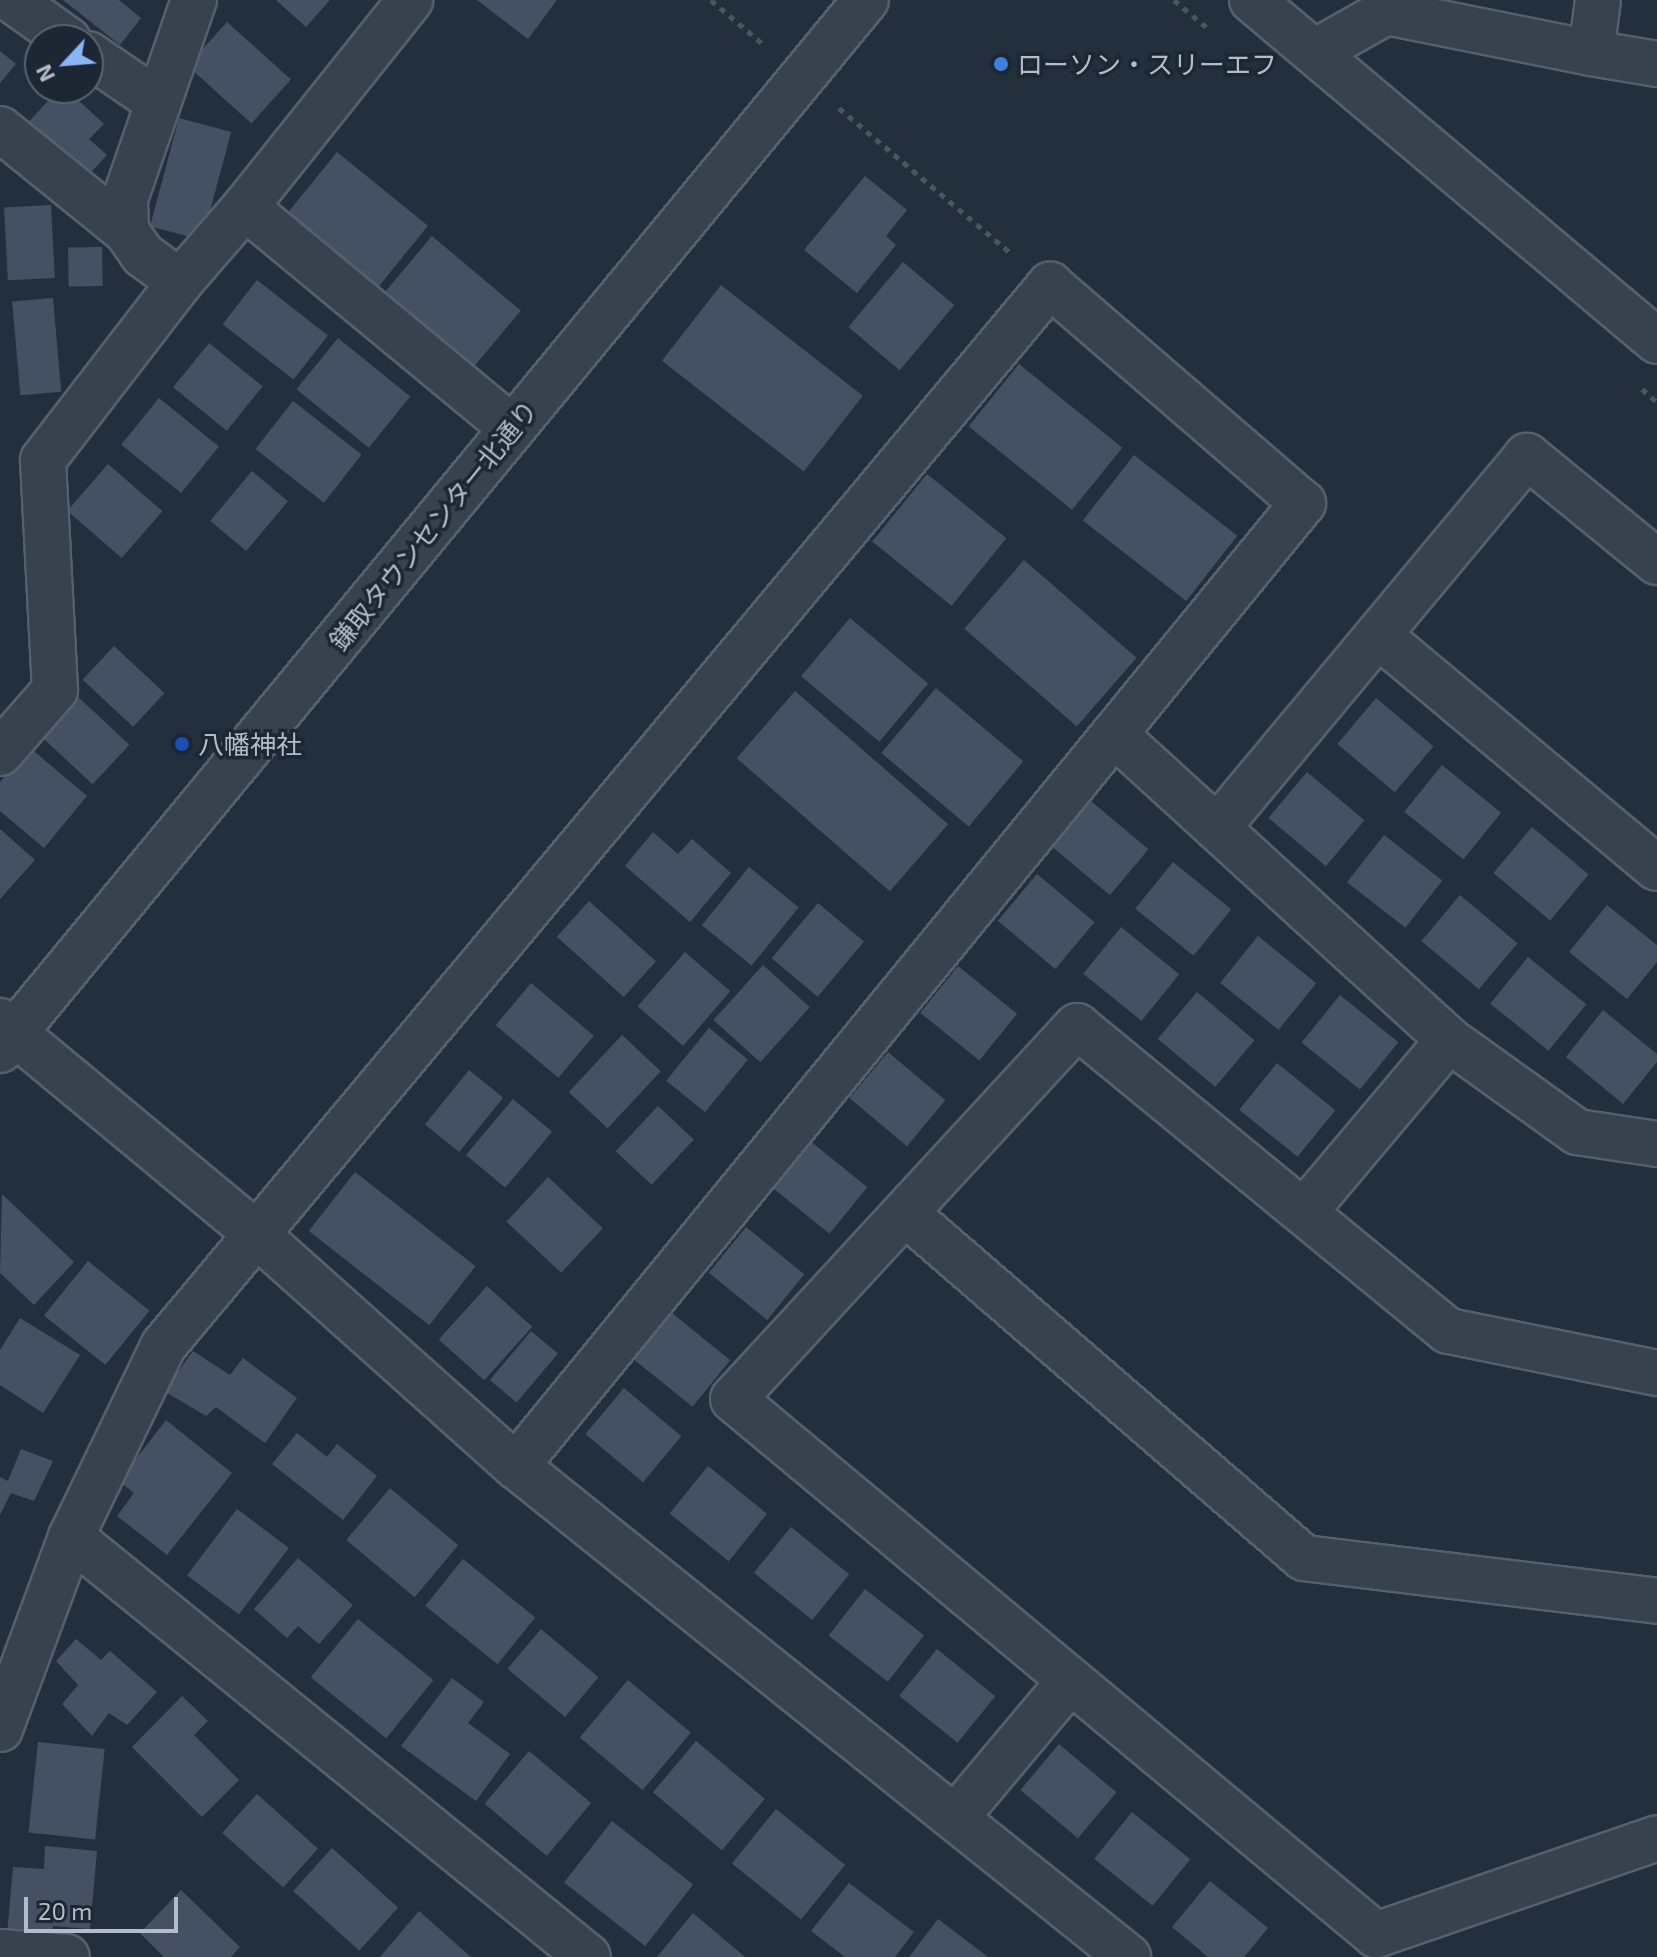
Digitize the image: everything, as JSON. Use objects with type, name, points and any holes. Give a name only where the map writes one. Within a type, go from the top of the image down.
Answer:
[{"type":"street","points":[[12,0],[46,24]]},
{"type":"street","points":[[126,231],[125,199],[194,0]]},
{"type":"street","points":[[0,753],[55,690],[43,460],[180,282],[245,207],[410,0]]},
{"type":"street","name":"鎌取タウンセンター北通り","points":[[5,1035],[866,0]]},
{"type":"street","points":[[1252,0],[1657,341]]},
{"type":"street","points":[[1591,53],[1598,0]]},
{"type":"street","points":[[1315,52],[1386,12],[1657,64]]},
{"type":"street","points":[[104,65],[157,101]]},
{"type":"street","points":[[0,129],[126,231],[143,255],[180,282]]},
{"type":"street","points":[[245,207],[512,428]]},
{"type":"street","points":[[0,1729],[71,1537],[164,1345],[1050,285],[1303,503],[516,1466]]},
{"type":"street","points":[[1217,828],[1527,456],[1657,562]]},
{"type":"street","points":[[1378,635],[1657,868]]},
{"type":"street","points":[[1114,734],[1449,1040],[1577,1132],[1657,1144]]},
{"type":"street","points":[[1657,1373],[1448,1331],[1077,1026],[733,1399],[1376,1935],[1657,1838]]},
{"type":"street","points":[[5,1035],[255,1233],[516,1466],[955,1818],[1114,1953]]},
{"type":"street","points":[[1304,1212],[1449,1040]]},
{"type":"street","points":[[905,1213],[1304,1558],[1657,1601]]},
{"type":"street","points":[[71,1537],[588,1957]]},
{"type":"street","points":[[955,1818],[1070,1681]]},
{"type":"street","points":[[0,1952],[67,1957]]},
{"type":"path","points":[[711,0],[1050,285]]},
{"type":"building","points":[[63,0],[119,0],[141,18],[120,45],[104,32],[104,24],[93,24]]},
{"type":"building","points":[[276,0],[330,0],[306,27]]},
{"type":"building","points":[[477,0],[557,0],[528,39]]},
{"type":"building","points":[[227,22],[291,80],[251,123],[188,66]]},
{"type":"building","points":[[0,51],[16,64],[0,83]]},
{"type":"building","points":[[45,104],[82,104],[104,124],[89,139],[107,155],[81,183],[23,128]]},
{"type":"building","points":[[179,118],[231,132],[202,240],[150,226]]},
{"type":"building","points":[[337,152],[428,226],[375,291],[284,217]]},
{"type":"building","points":[[865,176],[907,210],[886,236],[896,245],[857,293],[804,250]]},
{"type":"building","points":[[51,205],[55,278],[8,280],[4,207]]},
{"type":"building","points":[[432,236],[521,311],[468,373],[379,299]]},
{"type":"building","points":[[102,247],[103,286],[69,287],[68,248]]},
{"type":"building","points":[[903,262],[954,305],[900,370],[848,327]]},
{"type":"building","points":[[257,280],[328,335],[293,380],[223,324]]},
{"type":"building","points":[[721,285],[863,396],[804,471],[662,361]]},
{"type":"building","points":[[53,298],[61,392],[20,395],[12,302]]},
{"type":"building","points":[[338,338],[410,397],[369,448],[296,389]]},
{"type":"building","points":[[209,343],[263,386],[227,431],[173,387]]},
{"type":"building","points":[[1019,364],[1122,448],[1072,510],[969,426]]},
{"type":"building","points":[[159,398],[219,446],[181,493],[121,445]]},
{"type":"building","points":[[293,401],[362,455],[324,503],[255,449]]},
{"type":"building","points":[[1134,455],[1237,536],[1186,601],[1083,520]]},
{"type":"building","points":[[108,464],[162,511],[122,558],[67,511]]},
{"type":"building","points":[[252,471],[288,501],[246,551],[210,521]]},
{"type":"building","points":[[927,474],[1006,538],[952,606],[872,542]]},
{"type":"building","points":[[1024,560],[1136,658],[1077,726],[964,629]]},
{"type":"building","points":[[850,618],[928,684],[879,742],[801,676]]},
{"type":"building","points":[[114,646],[164,693],[133,727],[83,680]]},
{"type":"building","points":[[936,688],[1023,761],[969,826],[881,753]]},
{"type":"building","points":[[795,691],[948,824],[890,891],[737,758]]},
{"type":"building","points":[[76,695],[129,745],[93,784],[39,734]]},
{"type":"building","points":[[1376,698],[1433,746],[1395,792],[1337,744]]},
{"type":"building","points":[[29,747],[87,796],[44,848],[0,811],[0,782]]},
{"type":"building","points":[[1442,765],[1501,813],[1463,859],[1404,812]]},
{"type":"building","points":[[1307,772],[1364,820],[1326,866],[1268,818]]},
{"type":"building","points":[[1091,801],[1148,849],[1110,895],[1052,847]]},
{"type":"building","points":[[1532,827],[1589,875],[1550,921],[1493,873]]},
{"type":"building","points":[[0,829],[35,860],[0,899]]},
{"type":"building","points":[[653,832],[678,854],[692,839],[731,873],[690,922],[625,866]]},
{"type":"building","points":[[1384,835],[1442,881],[1405,928],[1347,882]]},
{"type":"building","points":[[1173,862],[1231,909],[1194,956],[1135,909]]},
{"type":"building","points":[[749,867],[799,907],[752,966],[702,925]]},
{"type":"building","points":[[1037,874],[1094,922],[1055,969],[998,921]]},
{"type":"building","points":[[1460,895],[1517,943],[1479,989],[1421,941]]},
{"type":"building","points":[[589,901],[656,961],[624,997],[557,937]]},
{"type":"building","points":[[818,903],[864,942],[818,997],[772,958]]},
{"type":"building","points":[[1607,905],[1657,945],[1657,962],[1627,999],[1569,952]]},
{"type":"building","points":[[1121,927],[1179,974],[1142,1021],[1083,974]]},
{"type":"building","points":[[1258,936],[1316,983],[1279,1030],[1220,983]]},
{"type":"building","points":[[685,952],[730,991],[683,1046],[638,1006]]},
{"type":"building","points":[[1528,957],[1586,1004],[1549,1051],[1490,1004]]},
{"type":"building","points":[[763,965],[810,1007],[760,1062],[713,1020]]},
{"type":"building","points":[[958,966],[1017,1014],[979,1060],[920,1013]]},
{"type":"building","points":[[531,983],[594,1036],[558,1078],[496,1025]]},
{"type":"building","points":[[1197,992],[1254,1040],[1215,1087],[1158,1039]]},
{"type":"building","points":[[1340,995],[1398,1042],[1360,1090],[1302,1042]]},
{"type":"building","points":[[1603,1010],[1657,1054],[1657,1062],[1623,1104],[1566,1057]]},
{"type":"building","points":[[709,1028],[748,1059],[705,1112],[666,1081]]},
{"type":"building","points":[[622,1035],[661,1071],[608,1128],[569,1092]]},
{"type":"building","points":[[888,1052],[945,1100],[907,1146],[849,1098]]},
{"type":"building","points":[[1277,1063],[1335,1110],[1298,1157],[1239,1110]]},
{"type":"building","points":[[469,1070],[503,1098],[459,1152],[425,1124]]},
{"type":"building","points":[[513,1099],[552,1132],[505,1188],[466,1155]]},
{"type":"building","points":[[658,1106],[694,1139],[652,1185],[616,1151]]},
{"type":"building","points":[[809,1140],[867,1187],[830,1234],[771,1187]]},
{"type":"building","points":[[355,1172],[476,1266],[429,1325],[309,1231]]},
{"type":"building","points":[[548,1177],[603,1228],[561,1273],[506,1222]]},
{"type":"building","points":[[2,1194],[74,1262],[34,1305],[0,1273]]},
{"type":"building","points":[[746,1227],[804,1274],[767,1320],[709,1273]]},
{"type":"building","points":[[88,1261],[149,1311],[105,1365],[44,1315]]},
{"type":"building","points":[[487,1286],[532,1327],[484,1380],[439,1340]]},
{"type":"building","points":[[672,1313],[730,1360],[693,1407],[634,1360]]},
{"type":"building","points":[[20,1318],[80,1355],[43,1413],[0,1385],[0,1350]]},
{"type":"building","points":[[531,1331],[558,1353],[517,1403],[490,1380]]},
{"type":"building","points":[[193,1351],[230,1375],[243,1358],[297,1398],[265,1443],[216,1407],[206,1416],[164,1391]]},
{"type":"building","points":[[624,1388],[681,1436],[643,1482],[585,1434]]},
{"type":"building","points":[[166,1420],[232,1473],[167,1555],[117,1516],[134,1493],[119,1481]]},
{"type":"building","points":[[297,1433],[327,1457],[337,1444],[377,1476],[343,1520],[272,1464]]},
{"type":"building","points":[[21,1449],[53,1461],[34,1501],[11,1493],[0,1515],[0,1477],[8,1481]]},
{"type":"building","points":[[708,1466],[767,1514],[729,1561],[670,1513]]},
{"type":"building","points":[[390,1488],[458,1545],[414,1597],[346,1540]]},
{"type":"building","points":[[237,1509],[289,1548],[239,1614],[187,1575]]},
{"type":"building","points":[[791,1527],[849,1574],[812,1620],[754,1573]]},
{"type":"building","points":[[298,1558],[353,1605],[319,1644],[298,1626],[287,1638],[254,1609]]},
{"type":"building","points":[[463,1559],[535,1618],[498,1664],[425,1606]]},
{"type":"building","points":[[865,1589],[924,1635],[888,1682],[829,1635]]},
{"type":"building","points":[[358,1619],[433,1680],[386,1738],[311,1677]]},
{"type":"building","points":[[541,1629],[598,1677],[565,1717],[508,1669]]},
{"type":"building","points":[[76,1639],[101,1660],[110,1651],[157,1692],[127,1725],[109,1713],[92,1736],[62,1704],[78,1685],[56,1661]]},
{"type":"building","points":[[937,1649],[995,1696],[958,1743],[899,1696]]},
{"type":"building","points":[[452,1678],[484,1702],[468,1723],[510,1754],[476,1801],[401,1746]]},
{"type":"building","points":[[628,1680],[691,1733],[643,1790],[580,1737]]},
{"type":"building","points":[[182,1696],[208,1721],[194,1735],[239,1780],[202,1817],[132,1747]]},
{"type":"building","points":[[696,1741],[765,1799],[722,1850],[653,1792]]},
{"type":"building","points":[[38,1742],[105,1749],[95,1840],[28,1833]]},
{"type":"building","points":[[1059,1744],[1116,1792],[1078,1838],[1020,1790]]},
{"type":"building","points":[[529,1751],[591,1803],[547,1856],[485,1804]]},
{"type":"building","points":[[257,1794],[318,1849],[283,1888],[222,1833]]},
{"type":"building","points":[[776,1809],[845,1865],[801,1919],[732,1863]]},
{"type":"building","points":[[1132,1812],[1190,1859],[1153,1906],[1094,1859]]},
{"type":"building","points":[[612,1821],[693,1884],[645,1946],[564,1882]]},
{"type":"building","points":[[45,1846],[97,1851],[90,1929],[53,1926],[52,1938],[7,1935],[13,1867],[44,1869]]},
{"type":"building","points":[[332,1848],[398,1908],[359,1951],[293,1891]]},
{"type":"building","points":[[1210,1881],[1268,1928],[1244,1957],[1208,1957],[1172,1927]]},
{"type":"building","points":[[849,1883],[914,1932],[895,1957],[845,1957],[811,1931]]},
{"type":"building","points":[[181,1890],[240,1947],[231,1957],[164,1957],[140,1933]]},
{"type":"building","points":[[419,1911],[471,1957],[380,1957]]},
{"type":"building","points":[[693,1913],[745,1957],[657,1957]]},
{"type":"building","points":[[938,1919],[988,1957],[909,1957]]},
{"type":"place","name":"ローソン・スリーエフ","points":[[1001,64]]},
{"type":"place","name":"八幡神社","points":[[182,744]]}]
